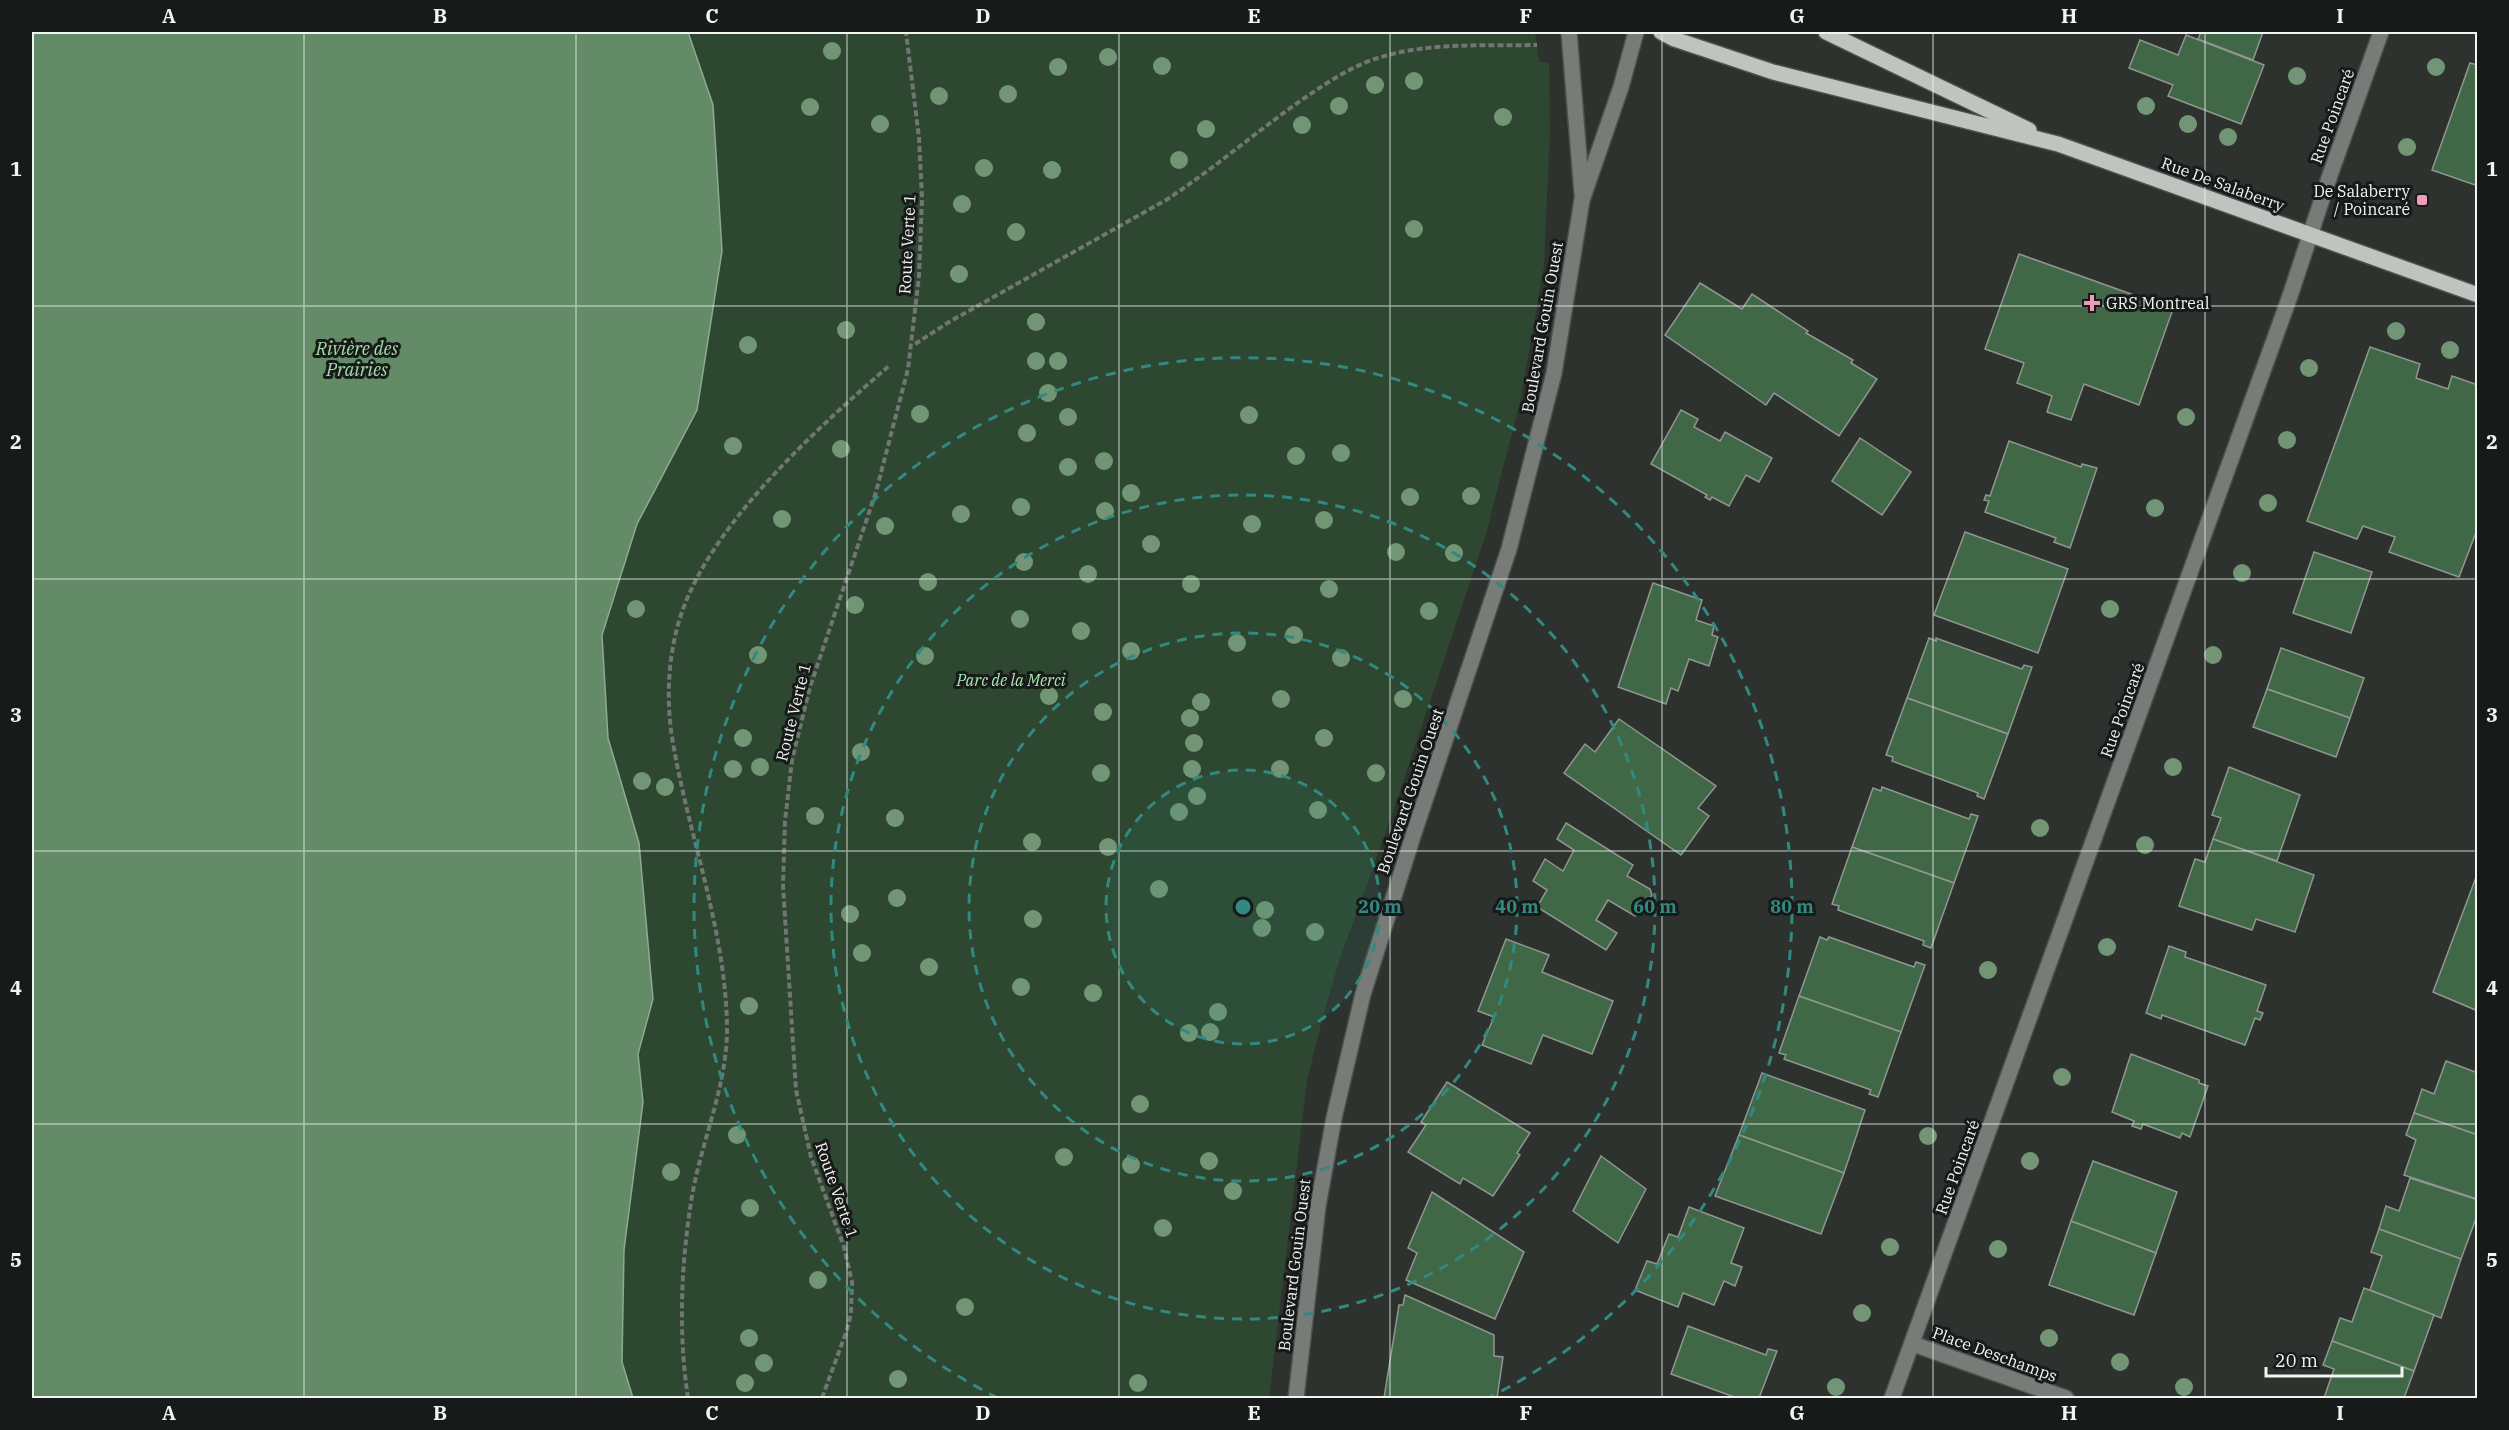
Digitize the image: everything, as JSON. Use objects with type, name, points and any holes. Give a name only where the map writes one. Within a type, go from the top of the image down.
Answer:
[{"type":"main road","name":"Rue De Salaberry","points":[[1661,32],[1674,39],[1773,72],[2058,144],[2478,295]]},
{"type":"main road","name":"Rue De Salaberry","points":[[1826,32],[2058,144]]},
{"type":"street","name":"Boulevard Gouin Ouest","points":[[1569,32],[1582,200]]},
{"type":"street","name":"Boulevard Gouin Ouest","points":[[1296,1398],[1318,1206],[1352,1038],[1376,949],[1509,549],[1554,373],[1582,200],[1621,87],[1636,32]]},
{"type":"street","name":"Rue Poincaré","points":[[1892,1398],[2286,307],[2381,32]]},
{"type":"street","name":"Place Deschamps","points":[[1913,1344],[2066,1398]]},
{"type":"path","name":"Route Verte 1","points":[[822,1398],[834,1371],[851,1314],[852,1282],[844,1247],[811,1157],[796,1090],[783,886],[785,821],[792,760],[810,687],[876,492],[908,369],[919,276],[922,198],[919,138],[906,32]]},
{"type":"path","points":[[915,344],[949,321],[1193,183],[1265,125],[1351,69],[1377,58],[1404,52],[1474,46],[1537,45]]},
{"type":"path","points":[[688,1398],[683,1365],[681,1324],[692,1196],[721,1086],[727,1025],[720,957],[711,909],[673,743],[669,707],[674,642],[682,611],[692,587],[733,524],[819,428],[890,365]]},
{"type":"green space","name":"Parc de la Merci","points":[[688,32],[1535,32],[1539,62],[1549,63],[1550,131],[1544,266],[1521,398],[1486,534],[1393,812],[1339,961],[1323,1016],[1307,1081],[1269,1398],[633,1398],[622,1362],[624,1250],[643,1102],[638,1054],[653,999],[639,843],[608,738],[602,635],[637,524],[697,409],[713,105]]},
{"type":"water","name":"Rivière des Prairies","points":[[32,32],[688,32],[713,105],[722,251],[697,410],[637,524],[602,635],[608,738],[639,843],[653,999],[638,1054],[643,1102],[624,1250],[622,1362],[633,1398],[32,1398]]},
{"type":"building","points":[[2201,32],[2263,32],[2253,60],[2198,39]]},
{"type":"building","points":[[2186,35],[2264,65],[2241,124],[2168,96],[2173,85],[2129,68],[2140,40],[2178,55]]},
{"type":"building","points":[[2470,63],[2478,65],[2478,186],[2432,170]]},
{"type":"building","points":[[2019,254],[2173,309],[2139,405],[2084,384],[2071,420],[2047,412],[2052,396],[2017,383],[2024,363],[1985,349]]},
{"type":"building","points":[[1700,283],[1742,309],[1752,294],[1808,331],[1806,333],[1853,360],[1851,363],[1877,379],[1839,436],[1774,393],[1766,405],[1665,335]]},
{"type":"building","points":[[2370,347],[2420,364],[2416,378],[2448,389],[2452,376],[2478,385],[2478,527],[2459,577],[2389,552],[2395,537],[2363,526],[2357,539],[2307,521]]},
{"type":"building","points":[[1681,410],[1698,419],[1694,427],[1720,441],[1725,432],[1772,458],[1759,482],[1746,475],[1729,506],[1712,497],[1710,500],[1705,497],[1707,495],[1651,464]]},
{"type":"building","points":[[1860,438],[1911,472],[1882,515],[1832,481]]},
{"type":"building","points":[[2009,441],[2081,467],[2082,464],[2097,468],[2070,548],[2054,542],[2056,538],[1985,512],[1989,501],[1984,500],[1986,495],[1990,496]]},
{"type":"building","points":[[1965,532],[2068,569],[2038,653],[1934,615]]},
{"type":"building","points":[[2314,552],[2372,572],[2351,633],[2293,613]]},
{"type":"building","points":[[1653,583],[1702,600],[1696,620],[1714,626],[1712,635],[1718,637],[1709,666],[1689,659],[1678,691],[1671,688],[1666,704],[1618,687]]},
{"type":"building","points":[[1929,638],[1936,641],[1936,638],[2022,669],[2024,665],[2032,667],[2008,734],[1907,698]]},
{"type":"building","points":[[2281,648],[2364,678],[2350,718],[2267,689]]},
{"type":"building","points":[[2267,689],[2350,718],[2336,757],[2253,727]]},
{"type":"building","points":[[1907,698],[2008,734],[1984,799],[1977,796],[1978,793],[1892,761],[1893,757],[1886,755]]},
{"type":"building","points":[[1619,719],[1716,786],[1698,808],[1709,816],[1681,855],[1564,773],[1585,744],[1595,752]]},
{"type":"building","points":[[2229,767],[2300,795],[2277,861],[2213,839],[2221,818],[2212,815]]},
{"type":"building","points":[[1882,787],[1969,819],[1971,814],[1978,816],[1954,883],[1852,847],[1873,788],[1881,791]]},
{"type":"building","points":[[1566,823],[1633,865],[1627,876],[1650,889],[1652,895],[1641,914],[1635,916],[1608,900],[1596,920],[1617,933],[1606,950],[1537,907],[1547,890],[1533,881],[1545,859],[1563,871],[1574,850],[1557,839]]},
{"type":"building","points":[[2213,839],[2314,875],[2295,932],[2256,919],[2252,930],[2179,906],[2195,859],[2205,862]]},
{"type":"building","points":[[1852,847],[1954,883],[1931,948],[1923,945],[1924,941],[1838,910],[1839,906],[1832,904]]},
{"type":"building","points":[[2478,872],[2478,1011],[2433,992]]},
{"type":"building","points":[[1820,937],[1827,940],[1829,937],[1914,967],[1916,962],[1925,965],[1901,1032],[1799,996]]},
{"type":"building","points":[[1506,939],[1549,955],[1542,972],[1613,1001],[1592,1054],[1543,1035],[1531,1064],[1482,1045],[1494,1017],[1478,1011]]},
{"type":"building","points":[[2169,946],[2186,952],[2185,957],[2266,985],[2257,1011],[2263,1013],[2260,1020],[2255,1018],[2245,1045],[2162,1015],[2161,1019],[2146,1013]]},
{"type":"building","points":[[1799,996],[1901,1032],[1878,1097],[1869,1094],[1871,1090],[1784,1059],[1786,1055],[1779,1053]]},
{"type":"building","points":[[2131,1054],[2199,1080],[2199,1083],[2208,1086],[2190,1137],[2182,1133],[2180,1138],[2143,1124],[2141,1129],[2132,1126],[2134,1121],[2112,1112]]},
{"type":"building","points":[[2446,1061],[2478,1073],[2478,1135],[2414,1113],[2422,1089],[2434,1094]]},
{"type":"building","points":[[1762,1073],[1865,1110],[1844,1173],[1739,1135]]},
{"type":"building","points":[[1447,1082],[1530,1133],[1517,1153],[1520,1155],[1493,1196],[1463,1178],[1460,1184],[1408,1152],[1426,1125],[1421,1122]]},
{"type":"building","points":[[2414,1113],[2478,1135],[2477,1199],[2404,1175],[2416,1140],[2406,1135]]},
{"type":"building","points":[[1739,1135],[1844,1173],[1821,1234],[1715,1196]]},
{"type":"building","points":[[1601,1156],[1646,1189],[1618,1243],[1573,1211]]},
{"type":"building","points":[[2093,1161],[2177,1192],[2156,1253],[2071,1221]]},
{"type":"building","points":[[2410,1178],[2478,1200],[2478,1213],[2461,1259],[2379,1229],[2386,1206],[2399,1211]]},
{"type":"building","points":[[1432,1192],[1524,1252],[1495,1319],[1406,1280],[1417,1253],[1408,1248]]},
{"type":"building","points":[[1689,1207],[1744,1228],[1731,1263],[1742,1267],[1735,1286],[1724,1281],[1714,1305],[1683,1293],[1678,1307],[1635,1290],[1647,1261],[1657,1264],[1669,1234],[1678,1237]]},
{"type":"building","points":[[2071,1221],[2156,1253],[2134,1315],[2049,1285]]},
{"type":"building","points":[[2379,1229],[2461,1259],[2441,1318],[2370,1290],[2382,1256],[2371,1252]]},
{"type":"building","points":[[2364,1288],[2434,1315],[2414,1371],[2332,1341],[2340,1318],[2352,1322]]},
{"type":"building","points":[[1405,1295],[1494,1335],[1494,1356],[1503,1357],[1497,1398],[1384,1398],[1399,1305],[1403,1305]]},
{"type":"building","points":[[1688,1326],[1766,1355],[1768,1349],[1777,1351],[1759,1398],[1737,1398],[1671,1374]]},
{"type":"building","points":[[2332,1341],[2414,1371],[2404,1398],[2324,1398],[2334,1369],[2323,1365]]},
{"type":"place","name":"De Salaberry / Poincaré","points":[[2422,200]]},
{"type":"place","name":"GRS Montreal","points":[[2092,303]]}]
